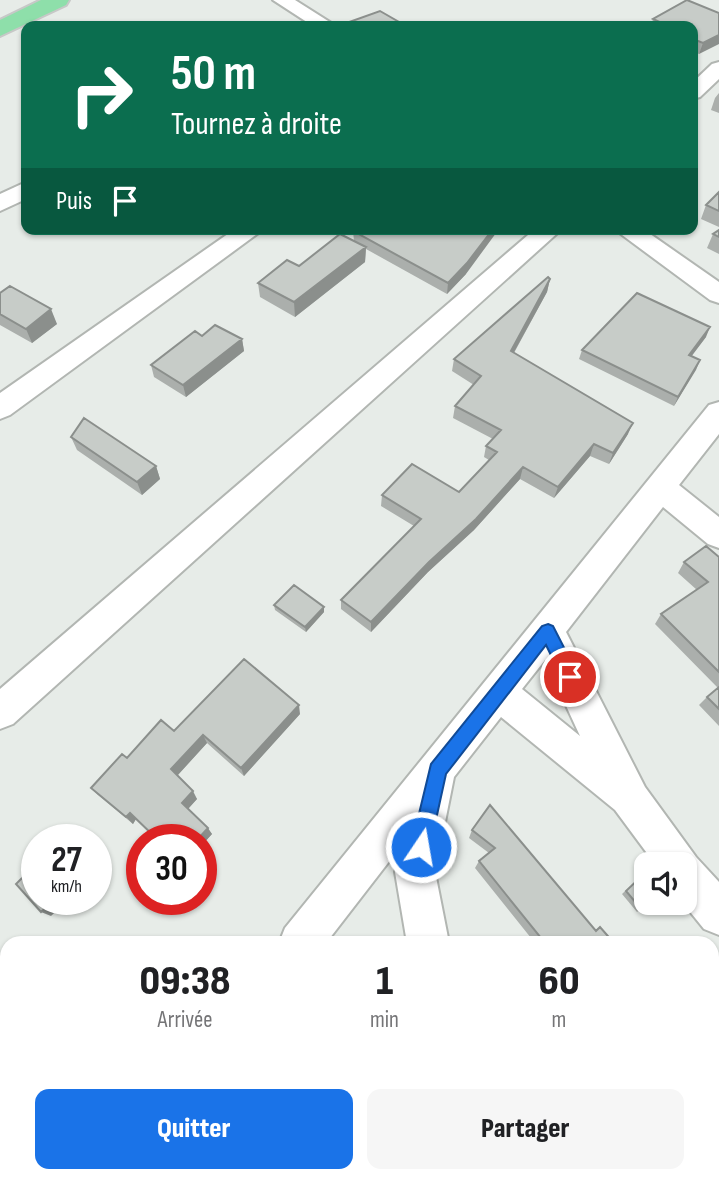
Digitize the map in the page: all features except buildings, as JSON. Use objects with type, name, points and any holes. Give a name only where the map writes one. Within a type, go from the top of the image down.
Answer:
[{"type":"main road","points":[[0,29],[44,2]]},
{"type":"street","points":[[282,0],[309,21]]},
{"type":"street","points":[[698,88],[719,68]]},
{"type":"street","points":[[0,204],[21,192]]},
{"type":"street","points":[[0,408],[244,235]]},
{"type":"street","points":[[0,712],[543,235]]},
{"type":"street","points":[[635,235],[719,294]]},
{"type":"street","points":[[306,936],[719,412]]},
{"type":"street","points":[[661,488],[719,535]]},
{"type":"street","points":[[548,631],[631,801],[670,852]]},
{"type":"street","points":[[499,693],[631,801]]},
{"type":"street","points":[[427,936],[415,872],[438,770]]},
{"type":"street","points":[[697,888],[719,914]]},
{"type":"route","points":[[421,847],[438,770],[548,631],[570,677]]}]
